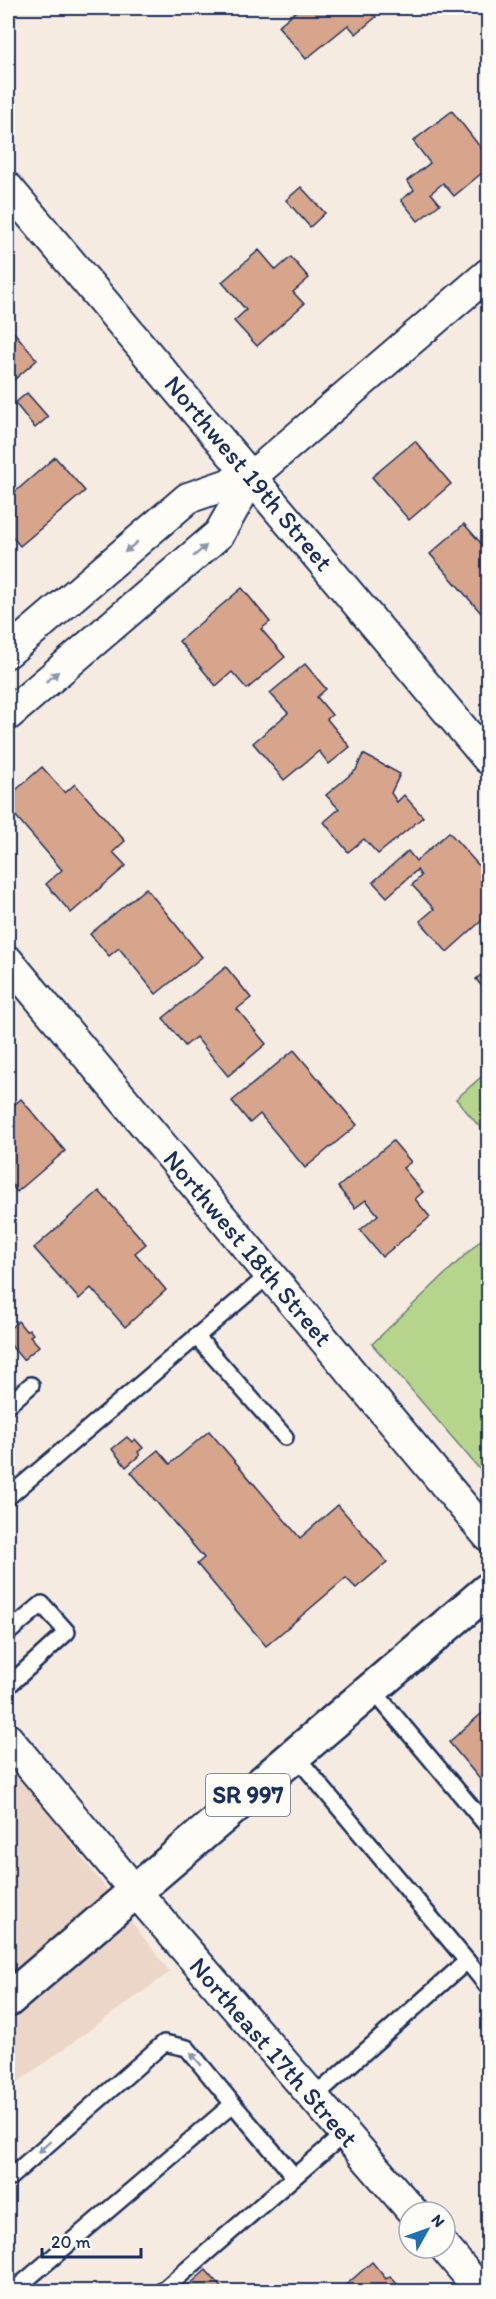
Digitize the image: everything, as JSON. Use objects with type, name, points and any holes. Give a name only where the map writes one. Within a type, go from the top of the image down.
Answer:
[{"type":"highway","name":"SR 997","points":[[8,2000],[489,1590]]},
{"type":"street","name":"Northwest 19th Street","points":[[8,188],[489,759]]},
{"type":"street","points":[[8,715],[219,534],[252,476],[489,274]]},
{"type":"street","points":[[8,652],[189,498],[252,476]]},
{"type":"street","name":"Northwest 18th Street","points":[[8,961],[489,1536]]},
{"type":"street","name":"Northeast 17th Street","points":[[8,1739],[135,1891],[403,2200]]},
{"type":"street","points":[[455,2260],[482,2292]]},
{"type":"lane","points":[[8,1497],[270,1274]]},
{"type":"lane","points":[[196,1336],[285,1437]]},
{"type":"lane","points":[[8,1405],[32,1385]]},
{"type":"lane","points":[[8,1633],[42,1604],[67,1632],[8,1686]]},
{"type":"lane","points":[[372,1689],[489,1827]]},
{"type":"lane","points":[[295,1755],[489,1987]]},
{"type":"lane","points":[[314,2097],[467,1961]]},
{"type":"lane","points":[[8,2179],[164,2043],[187,2048],[294,2176]]},
{"type":"lane","points":[[12,2292],[233,2104]]},
{"type":"lane","points":[[161,2292],[345,2133]]},
{"type":"shaded area","points":[[8,1761],[170,1972],[8,2089]]},
{"type":"green space","points":[[488,1071],[488,1137],[456,1099]]},
{"type":"green space","points":[[488,1233],[488,1479],[372,1344]]},
{"type":"building","points":[[300,8],[367,8],[376,17],[356,34],[348,25],[306,59],[278,26]]},
{"type":"building","points":[[452,111],[488,157],[488,168],[454,196],[443,183],[431,193],[440,204],[418,221],[401,200],[414,190],[407,181],[430,163],[413,141]]},
{"type":"building","points":[[301,187],[325,213],[310,227],[286,200]]},
{"type":"building","points":[[259,250],[276,270],[291,257],[309,278],[293,292],[304,304],[257,346],[234,321],[246,310],[222,282]]},
{"type":"building","points":[[8,325],[37,360],[8,385]]},
{"type":"building","points":[[27,393],[48,417],[35,428],[15,403]]},
{"type":"building","points":[[415,441],[451,484],[409,520],[372,477]]},
{"type":"building","points":[[55,457],[85,491],[20,546],[8,532],[8,498]]},
{"type":"building","points":[[464,524],[488,551],[488,621],[430,554]]},
{"type":"building","points":[[242,588],[270,622],[261,629],[285,657],[247,689],[232,672],[216,686],[179,641]]},
{"type":"building","points":[[305,664],[326,689],[317,697],[332,715],[327,719],[350,747],[329,764],[319,751],[284,780],[253,743],[288,713],[270,693]]},
{"type":"building","points":[[363,754],[400,774],[391,793],[397,802],[404,795],[423,817],[378,854],[364,839],[348,852],[324,822],[339,809],[326,795],[356,770]]},
{"type":"building","points":[[42,767],[65,793],[75,784],[125,841],[113,852],[126,866],[71,913],[46,884],[62,870],[8,807],[8,797]]},
{"type":"building","points":[[449,832],[488,876],[488,915],[447,952],[420,921],[434,909],[412,885],[421,876],[417,870],[387,897],[373,882],[408,851],[416,861]]},
{"type":"building","points":[[146,888],[202,957],[156,994],[119,948],[109,956],[90,934]]},
{"type":"building","points":[[226,967],[251,998],[237,1009],[266,1044],[228,1076],[196,1037],[185,1046],[163,1018]]},
{"type":"building","points":[[488,969],[488,994],[476,979]]},
{"type":"building","points":[[294,1050],[357,1125],[305,1168],[260,1114],[250,1123],[232,1101]]},
{"type":"building","points":[[21,1099],[65,1151],[17,1192],[8,1180],[8,1110]]},
{"type":"building","points":[[393,1141],[411,1162],[403,1168],[423,1192],[415,1199],[430,1217],[382,1257],[360,1230],[378,1215],[366,1200],[355,1208],[338,1187]]},
{"type":"building","points":[[99,1191],[146,1244],[135,1253],[166,1290],[125,1327],[91,1288],[79,1299],[34,1248]]},
{"type":"building","points":[[18,1321],[26,1331],[29,1329],[33,1334],[30,1336],[39,1346],[23,1360],[8,1342],[8,1330]]},
{"type":"building","points":[[209,1431],[300,1538],[338,1505],[387,1562],[356,1588],[346,1578],[266,1646],[197,1564],[204,1558],[131,1472],[158,1450],[170,1464]]},
{"type":"building","points":[[127,1437],[132,1442],[135,1439],[143,1448],[138,1452],[140,1455],[126,1467],[112,1449]]},
{"type":"building","points":[[488,1708],[488,1789],[449,1742]]},
{"type":"building","points":[[372,2262],[386,2279],[390,2276],[404,2292],[338,2292]]},
{"type":"building","points":[[206,2270],[225,2292],[181,2292]]}]
